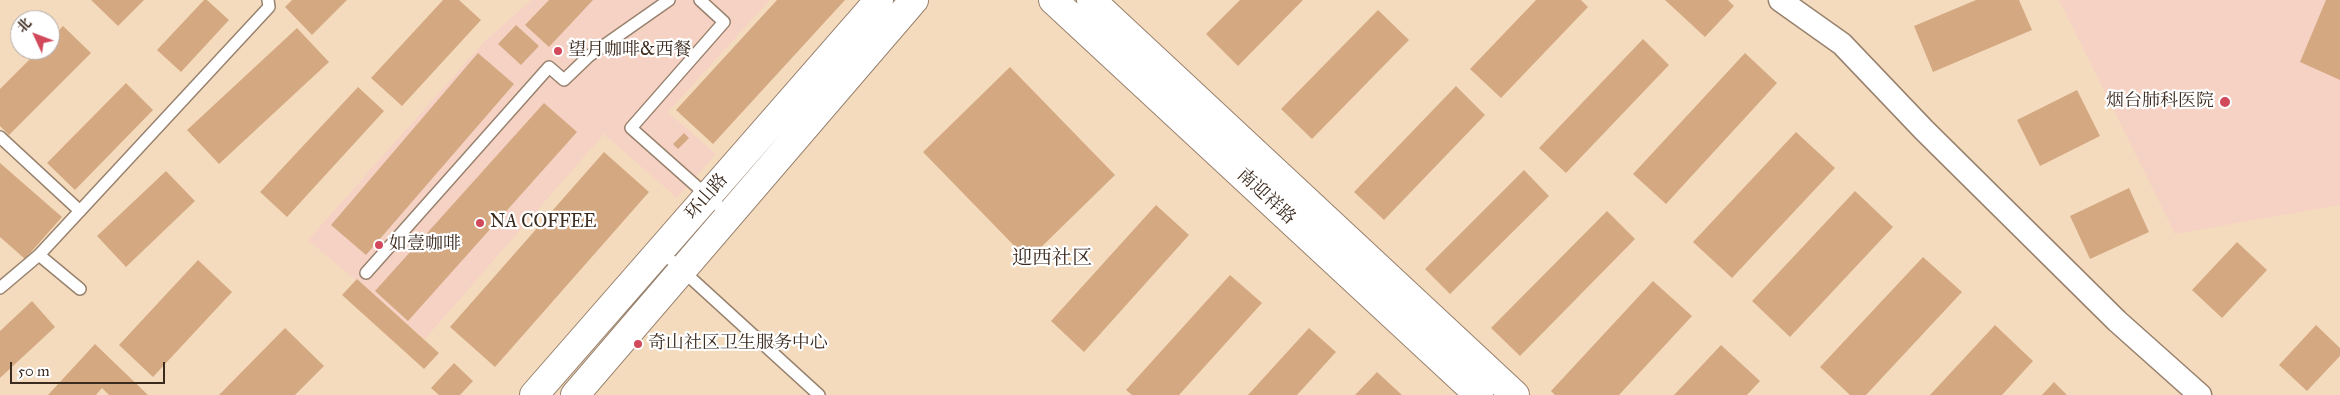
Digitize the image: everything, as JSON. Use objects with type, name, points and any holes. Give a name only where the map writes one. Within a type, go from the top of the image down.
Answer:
[{"type":"main road","name":"环山路","points":[[534,395],[879,0]]},
{"type":"main road","name":"环山路","points":[[575,395],[684,271],[914,0]]},
{"type":"main road","name":"南迎祥路","points":[[1053,0],[1481,389],[1515,395]]},
{"type":"main road","name":"南迎祥路","points":[[1092,0],[1481,389]]},
{"type":"street","points":[[1780,0],[1842,44],[1924,130],[2110,314],[2200,395]]},
{"type":"lane","points":[[0,288],[39,255],[80,211],[269,7],[268,0]]},
{"type":"lane","points":[[366,273],[549,67],[564,80],[589,56],[670,0]]},
{"type":"lane","points":[[700,0],[724,22],[631,128],[730,216]]},
{"type":"lane","points":[[0,137],[80,211]]},
{"type":"lane","points":[[660,250],[820,395]]},
{"type":"lane","points":[[39,255],[80,289]]},
{"type":"shaded area","points":[[531,0],[770,0],[668,112],[716,154],[677,198],[604,134],[425,339],[308,240],[484,42]]},
{"type":"shaded area","name":"烟台肺科医院","points":[[2059,0],[2340,0],[2340,205],[2175,234]]},
{"type":"building","points":[[91,0],[144,0],[118,26]]},
{"type":"building","points":[[204,0],[207,0],[229,20],[181,72],[157,50]]},
{"type":"building","points":[[292,0],[347,0],[312,35],[285,7]]},
{"type":"building","points":[[443,0],[459,0],[481,20],[402,106],[371,78]]},
{"type":"building","points":[[549,0],[593,0],[549,47],[525,25]]},
{"type":"building","points":[[777,0],[845,0],[713,144],[676,110]]},
{"type":"building","points":[[1240,0],[1303,0],[1238,66],[1206,34]]},
{"type":"building","points":[[1536,0],[1581,0],[1588,7],[1501,98],[1470,69]]},
{"type":"building","points":[[1665,0],[1728,0],[1734,6],[1705,37]]},
{"type":"building","points":[[1976,0],[2019,0],[2032,30],[1933,72],[1914,26]]},
{"type":"building","points":[[2326,0],[2340,0],[2340,80],[2300,62]]},
{"type":"building","points":[[1378,10],[1409,40],[1312,139],[1281,109]]},
{"type":"building","points":[[516,25],[539,46],[521,65],[498,44]]},
{"type":"building","points":[[63,26],[91,53],[9,135],[0,126],[0,89],[29,60],[60,60],[60,29]]},
{"type":"building","points":[[297,28],[329,62],[219,164],[187,130]]},
{"type":"building","points":[[1643,39],[1669,65],[1566,173],[1539,148]]},
{"type":"building","points":[[478,53],[514,84],[366,255],[331,225]]},
{"type":"building","points":[[1745,53],[1777,83],[1666,204],[1633,174]]},
{"type":"building","points":[[1010,67],[1115,175],[1028,260],[923,152]]},
{"type":"building","points":[[126,83],[153,110],[75,190],[47,163]]},
{"type":"building","points":[[1456,86],[1485,115],[1384,220],[1354,192]]},
{"type":"building","points":[[358,87],[384,111],[287,217],[260,192]]},
{"type":"building","points":[[2077,90],[2100,136],[2040,166],[2017,120]]},
{"type":"building","points":[[544,103],[577,132],[408,321],[375,291]]},
{"type":"building","points":[[1796,132],[1835,168],[1732,278],[1693,242]]},
{"type":"building","points":[[684,133],[689,138],[678,149],[673,144]]},
{"type":"building","points":[[604,152],[649,192],[495,367],[450,327]]},
{"type":"building","points":[[0,163],[62,217],[25,259],[0,237]]},
{"type":"building","points":[[1524,170],[1549,196],[1450,294],[1425,269]]},
{"type":"building","points":[[166,171],[195,201],[126,267],[97,236]]},
{"type":"building","points":[[2129,188],[2149,232],[2090,259],[2070,216]]},
{"type":"building","points":[[1855,191],[1893,227],[1790,337],[1752,301]]},
{"type":"building","points":[[1156,205],[1189,235],[1084,352],[1051,321]]},
{"type":"building","points":[[1607,211],[1635,239],[1520,356],[1491,328]]},
{"type":"building","points":[[2237,242],[2267,270],[2222,318],[2192,290]]},
{"type":"building","points":[[1923,257],[1962,292],[1866,395],[1850,395],[1820,367]]},
{"type":"building","points":[[198,260],[232,292],[153,377],[119,345]]},
{"type":"building","points":[[1230,275],[1262,303],[1179,395],[1132,395],[1126,390]]},
{"type":"building","points":[[357,279],[439,353],[424,369],[342,295]]},
{"type":"building","points":[[1653,281],[1692,316],[1619,395],[1555,395],[1551,391]]},
{"type":"building","points":[[32,301],[55,327],[0,378],[0,331]]},
{"type":"building","points":[[1995,325],[2033,361],[2002,395],[1930,395]]},
{"type":"building","points":[[2316,325],[2340,348],[2340,356],[2307,391],[2279,365]]},
{"type":"building","points":[[285,328],[324,366],[295,395],[219,395]]},
{"type":"building","points":[[1309,328],[1336,352],[1297,395],[1248,395]]},
{"type":"building","points":[[95,344],[148,395],[109,395],[102,388],[96,395],[48,395]]},
{"type":"building","points":[[1721,345],[1760,381],[1747,395],[1674,395]]},
{"type":"building","points":[[454,363],[473,381],[460,395],[439,395],[431,388]]},
{"type":"building","points":[[1377,372],[1402,395],[1355,395]]},
{"type":"building","points":[[2054,382],[2067,395],[2042,395]]},
{"type":"place","name":"望月咖啡&西餐","points":[[558,51]]},
{"type":"place","name":"烟台肺科医院","points":[[2225,102]]},
{"type":"place","name":"NA COFFEE","points":[[480,223]]},
{"type":"place","name":"如壹咖啡","points":[[379,245]]},
{"type":"place","name":"奇山社区卫生服务中心","points":[[638,344]]},
{"type":"district","name":"迎西社区","points":[[1052,259]]}]
